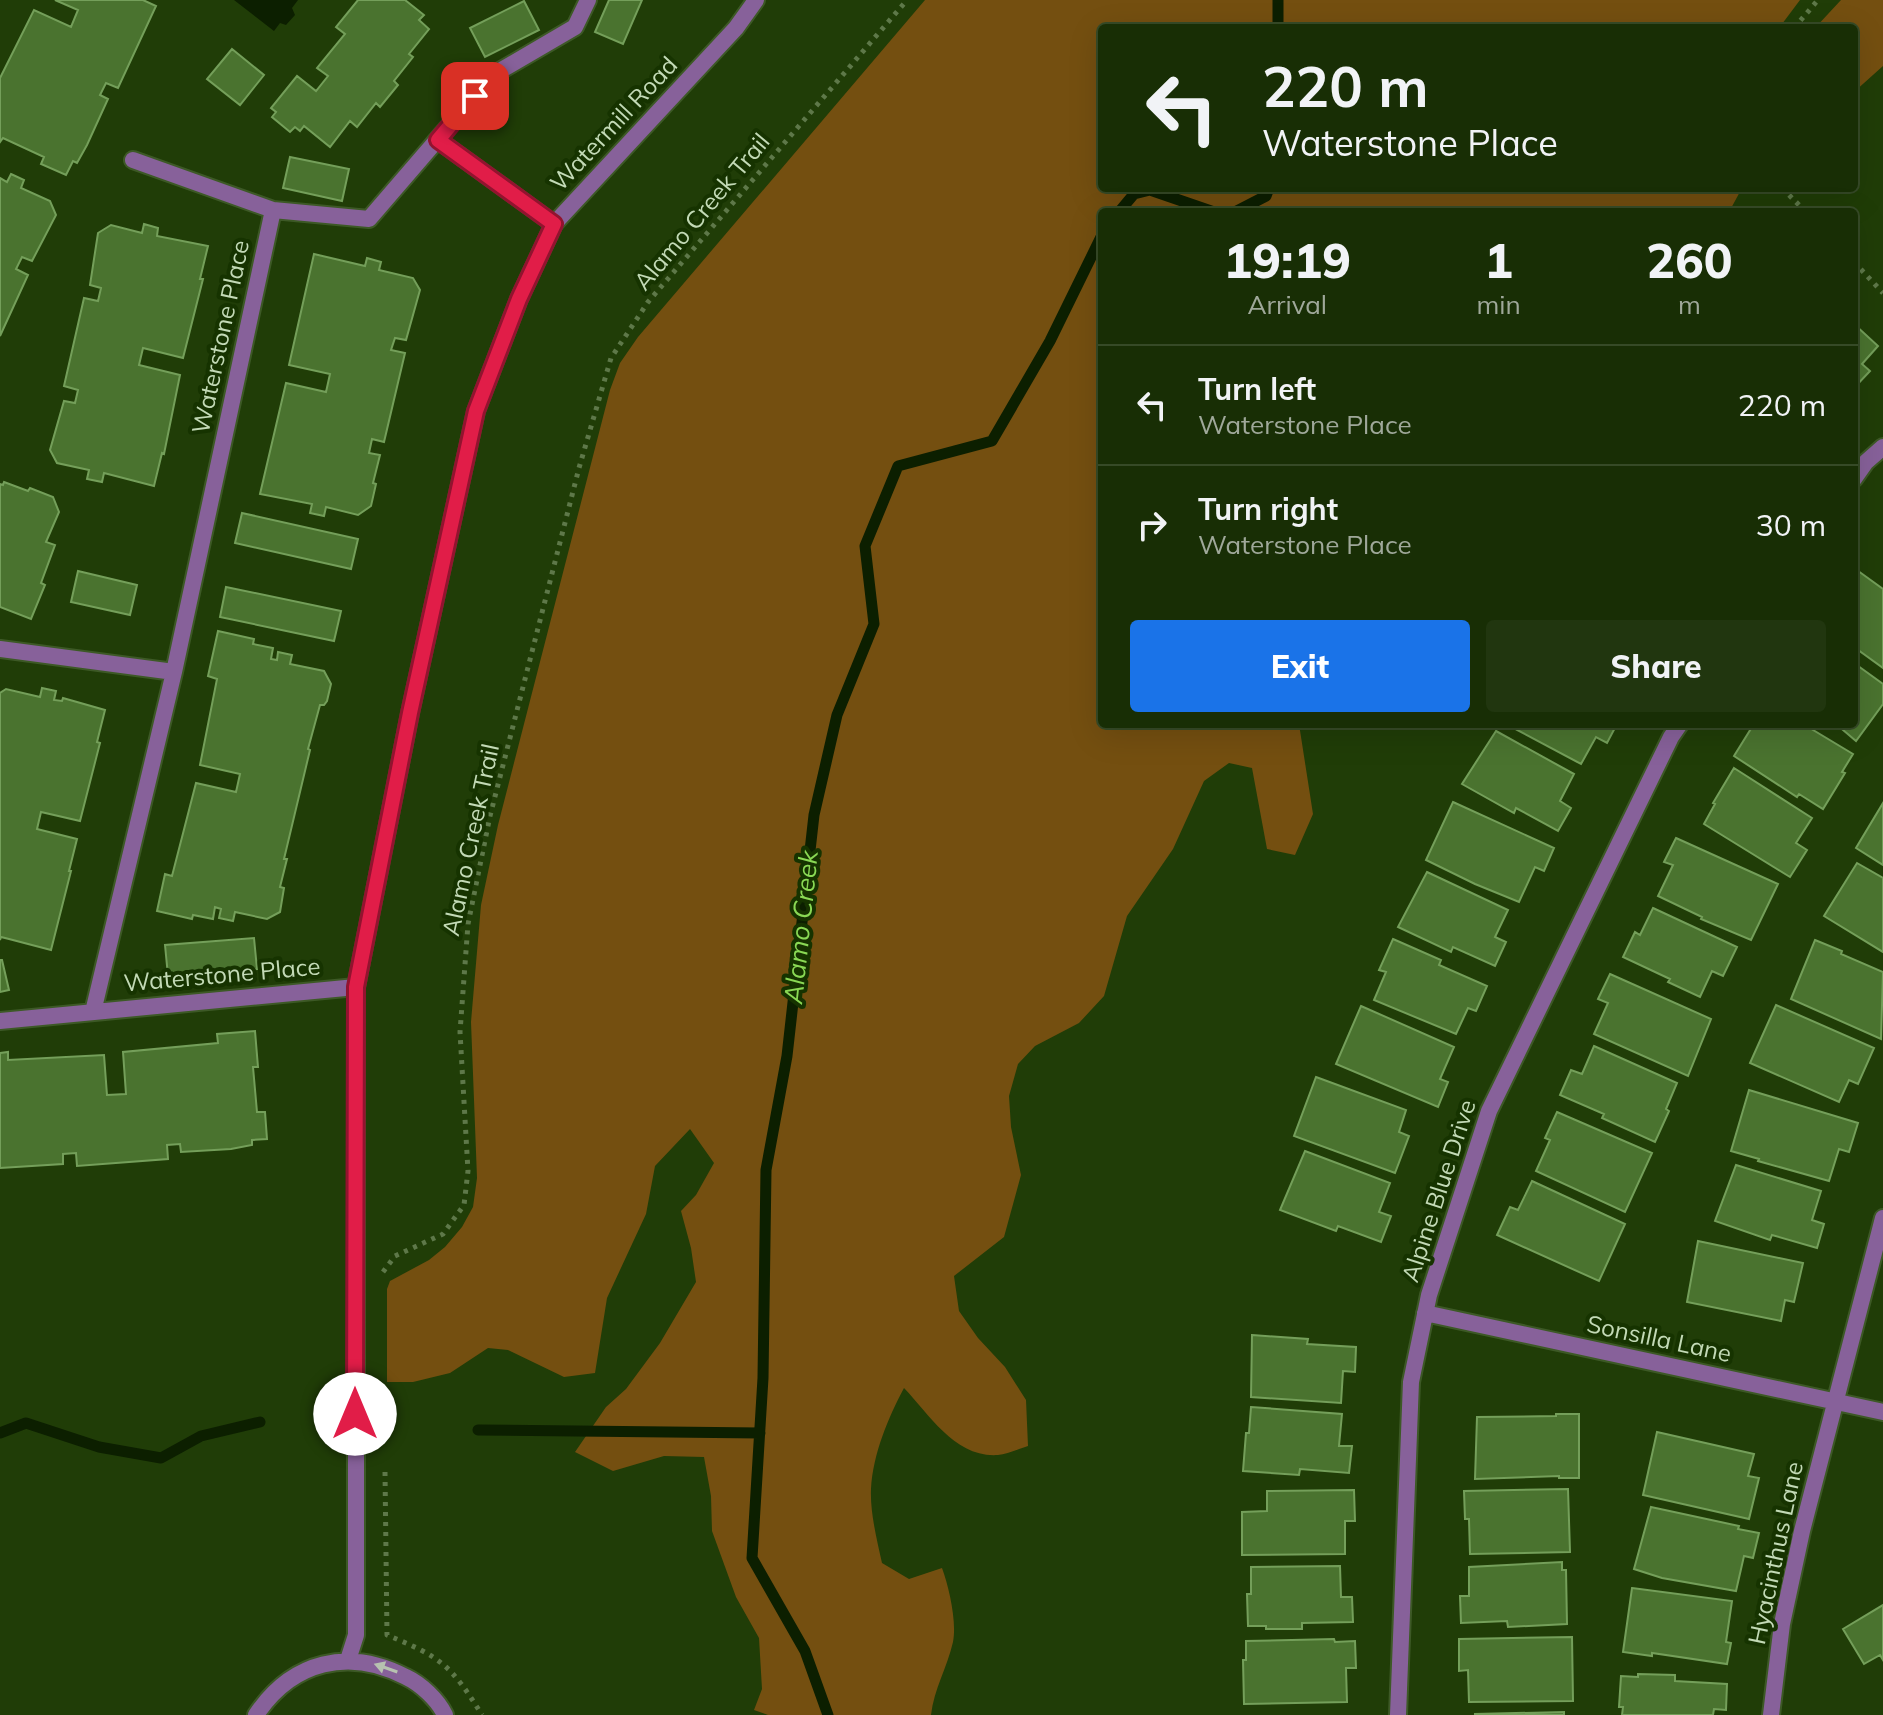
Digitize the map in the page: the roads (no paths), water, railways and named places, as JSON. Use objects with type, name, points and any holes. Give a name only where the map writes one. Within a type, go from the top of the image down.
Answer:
[{"type":"street","points":[[133,160],[273,210],[369,219],[493,75],[575,27],[588,0]]},
{"type":"street","name":"Watermill Road","points":[[348,1660],[356,1635],[356,987],[410,713],[476,411],[519,299],[554,224],[736,28],[756,0]]},
{"type":"street","points":[[438,140],[554,224]]},
{"type":"street","name":"Waterstone Place","points":[[93,1012],[174,672],[273,210]]},
{"type":"street","points":[[1858,473],[1883,447]]},
{"type":"street","points":[[0,649],[174,672]]},
{"type":"street","name":"Alpine Blue Drive","points":[[1398,1715],[1411,1382],[1429,1295],[1489,1111],[1677,728]]},
{"type":"street","name":"Waterstone Place","points":[[0,1021],[356,987]]},
{"type":"street","name":"Hyacinthus Lane","points":[[1771,1715],[1782,1624],[1802,1531],[1883,1218]]},
{"type":"street","name":"Sonsilla Lane","points":[[1425,1313],[1883,1412]]},
{"type":"street","points":[[256,1715],[268,1697],[291,1677],[319,1665],[348,1660],[385,1666],[417,1682],[445,1715]]},
{"type":"waterway","name":"Alamo Creek","points":[[1278,0],[1278,24]]},
{"type":"waterway","name":"Alamo Creek","points":[[1122,208],[1134,194],[1142,192]]},
{"type":"waterway","name":"Alamo Creek","points":[[1156,192],[1202,208]]},
{"type":"waterway","name":"Alamo Creek","points":[[1243,208],[1266,196],[1268,192]]},
{"type":"waterway","name":"Alamo Creek","points":[[828,1715],[805,1651],[752,1558],[763,1378],[766,1170],[787,1056],[814,815],[837,715],[874,624],[865,546],[898,466],[992,441],[1050,341],[1098,243]]},
{"type":"waterway","points":[[0,1433],[26,1423],[99,1447],[161,1458],[201,1436],[260,1422]]},
{"type":"waterway","points":[[478,1430],[760,1433]]}]
